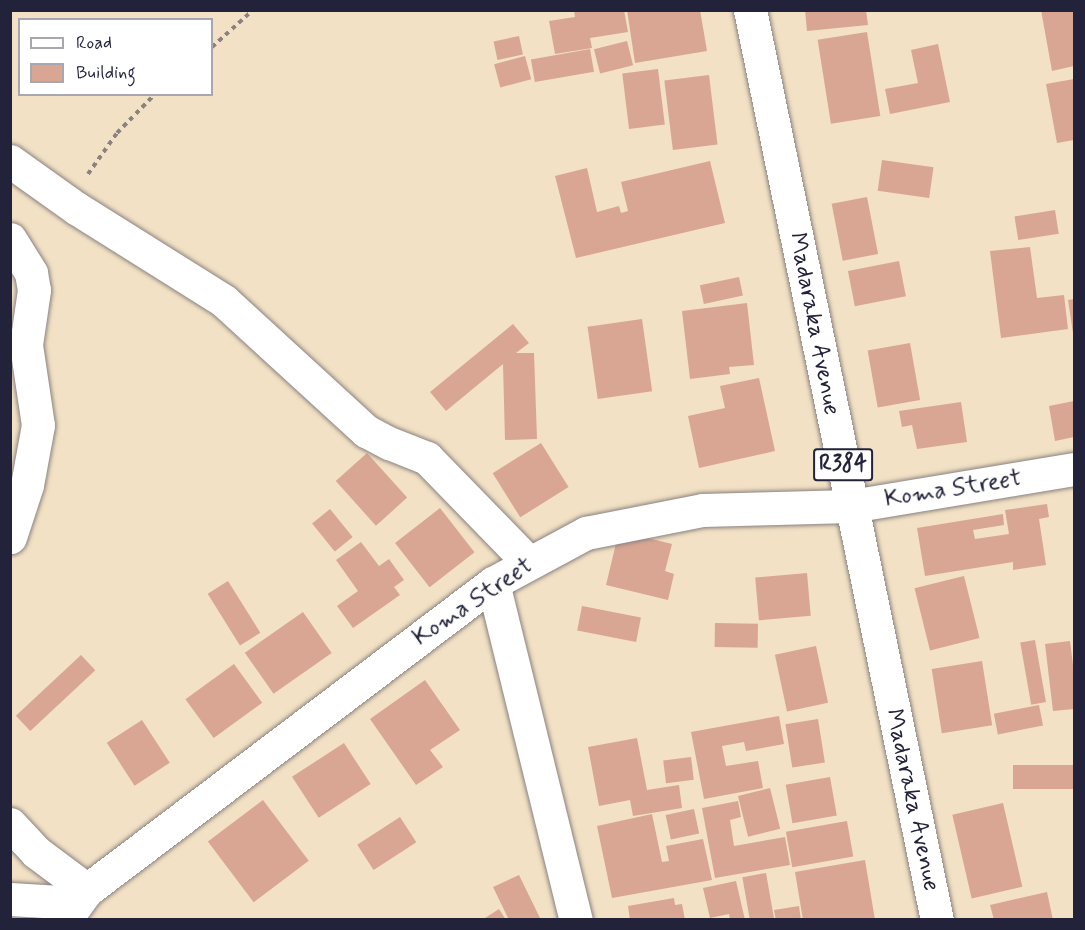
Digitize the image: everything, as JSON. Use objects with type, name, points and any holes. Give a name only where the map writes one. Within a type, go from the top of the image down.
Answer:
[{"type":"street","name":"Madaraka Avenue","points":[[750,10],[937,920]]},
{"type":"street","points":[[10,161],[70,203],[225,301],[366,430],[389,443],[427,458],[528,562]]},
{"type":"street","points":[[10,239],[32,273],[33,299],[26,345],[38,425],[27,485],[10,537]]},
{"type":"street","name":"Koma Street","points":[[76,904],[493,583],[528,562],[586,533],[702,510],[851,506],[1074,468]]},
{"type":"street","points":[[493,583],[576,920]]},
{"type":"street","points":[[10,824],[36,852],[76,904]]},
{"type":"street","points":[[10,899],[76,904]]},
{"type":"path","points":[[213,46],[253,10]]},
{"type":"path","points":[[70,203],[117,133],[153,96]]},
{"type":"building","points":[[574,10],[624,10],[628,32],[590,38],[592,48],[555,54],[549,21],[575,17]]},
{"type":"building","points":[[627,10],[700,10],[707,51],[635,63]]},
{"type":"building","points":[[805,10],[866,10],[868,25],[807,31]]},
{"type":"building","points":[[1041,10],[1074,10],[1074,66],[1052,71]]},
{"type":"building","points":[[867,32],[880,116],[831,124],[818,40]]},
{"type":"building","points":[[519,36],[523,55],[498,60],[494,41]]},
{"type":"building","points":[[627,41],[633,65],[600,73],[594,49]]},
{"type":"building","points":[[938,44],[950,102],[890,114],[885,89],[918,83],[911,50]]},
{"type":"building","points":[[590,49],[594,72],[535,82],[531,59]]},
{"type":"building","points":[[525,56],[531,79],[500,87],[494,64]]},
{"type":"building","points":[[658,69],[665,125],[629,129],[622,73]]},
{"type":"building","points":[[709,75],[718,144],[673,150],[664,80]]},
{"type":"building","points":[[1074,79],[1074,140],[1057,143],[1046,84]]},
{"type":"building","points":[[882,160],[933,167],[929,198],[878,191]]},
{"type":"building","points":[[710,161],[725,223],[576,258],[555,176],[587,168],[597,212],[619,206],[621,213],[628,211],[621,182]]},
{"type":"building","points":[[867,197],[878,254],[843,261],[832,204]]},
{"type":"building","points":[[1055,210],[1059,234],[1018,240],[1015,216]]},
{"type":"building","points":[[1030,247],[1037,298],[1064,295],[1068,329],[1001,338],[990,251]]},
{"type":"building","points":[[899,261],[906,296],[855,306],[848,271]]},
{"type":"building","points":[[739,277],[743,296],[704,304],[700,285]]},
{"type":"building","points":[[1074,299],[1074,333],[1073,333],[1068,300]]},
{"type":"building","points":[[747,303],[754,365],[729,367],[730,374],[690,379],[682,311]]},
{"type":"building","points":[[642,319],[652,391],[598,399],[588,327]]},
{"type":"building","points":[[513,324],[529,343],[516,353],[534,353],[537,439],[505,440],[503,364],[446,411],[430,392]]},
{"type":"building","points":[[910,343],[920,400],[878,408],[868,350]]},
{"type":"building","points":[[759,378],[775,451],[699,468],[688,416],[725,408],[720,386]]},
{"type":"building","points":[[1074,401],[1074,437],[1055,441],[1049,406]]},
{"type":"building","points":[[961,402],[967,442],[917,449],[912,425],[902,427],[899,411]]},
{"type":"building","points":[[541,443],[569,487],[520,517],[493,473]]},
{"type":"building","points":[[367,453],[407,498],[376,526],[336,481]]},
{"type":"building","points":[[1047,504],[1049,517],[1039,519],[1046,565],[1013,570],[1013,562],[925,576],[917,528],[1003,514],[1004,525],[973,530],[975,539],[1009,534],[1005,510]]},
{"type":"building","points":[[440,508],[474,552],[430,587],[395,543]]},
{"type":"building","points":[[330,509],[353,537],[335,551],[312,523]]},
{"type":"building","points":[[619,531],[672,544],[665,571],[674,574],[668,600],[606,585]]},
{"type":"building","points":[[361,542],[379,566],[389,559],[404,580],[394,587],[400,595],[353,628],[337,606],[358,591],[336,560]]},
{"type":"building","points":[[807,573],[811,616],[759,620],[755,578]]},
{"type":"building","points":[[964,576],[979,638],[930,650],[915,588]]},
{"type":"building","points":[[228,581],[260,633],[240,645],[208,594]]},
{"type":"building","points":[[582,606],[641,617],[636,642],[577,631]]},
{"type":"building","points":[[303,612],[332,653],[274,694],[245,653]]},
{"type":"building","points":[[715,623],[758,624],[758,648],[715,647]]},
{"type":"building","points":[[1035,640],[1046,702],[1031,705],[1020,643]]},
{"type":"building","points":[[1070,641],[1074,673],[1074,709],[1053,711],[1045,644]]},
{"type":"building","points":[[816,646],[828,703],[787,711],[775,655]]},
{"type":"building","points":[[81,655],[95,670],[30,731],[16,716]]},
{"type":"building","points":[[982,661],[992,725],[942,733],[932,669]]},
{"type":"building","points":[[234,664],[262,703],[214,738],[185,699]]},
{"type":"building","points":[[425,680],[460,730],[430,750],[443,767],[416,785],[370,719]]},
{"type":"building","points":[[1039,705],[1043,726],[998,734],[994,714]]},
{"type":"building","points":[[779,716],[784,744],[746,751],[744,742],[722,746],[726,766],[758,761],[763,788],[704,799],[691,732]]},
{"type":"building","points":[[818,719],[825,762],[792,768],[785,724]]},
{"type":"building","points":[[142,720],[170,763],[135,786],[107,743]]},
{"type":"building","points":[[637,738],[647,790],[679,785],[682,808],[633,816],[630,800],[599,806],[588,747]]},
{"type":"building","points":[[344,743],[371,784],[319,818],[292,777]]},
{"type":"building","points":[[691,757],[694,780],[666,783],[663,760]]},
{"type":"building","points":[[1013,765],[1074,765],[1074,789],[1013,789]]},
{"type":"building","points":[[830,777],[837,815],[792,823],[786,785]]},
{"type":"building","points":[[770,788],[780,829],[748,837],[738,796]]},
{"type":"building","points":[[263,800],[309,861],[254,902],[208,842]]},
{"type":"building","points":[[738,801],[741,817],[730,820],[734,846],[785,837],[790,865],[715,878],[702,808]]},
{"type":"building","points":[[1003,803],[1022,887],[972,898],[952,815]]},
{"type":"building","points":[[694,809],[699,833],[671,839],[666,815]]},
{"type":"building","points":[[652,814],[662,862],[669,861],[666,846],[703,839],[712,880],[612,898],[597,826]]},
{"type":"building","points":[[400,817],[416,842],[374,870],[357,845]]},
{"type":"building","points":[[847,821],[853,856],[792,867],[786,832]]},
{"type":"building","points":[[865,860],[875,920],[803,920],[795,872]]},
{"type":"building","points":[[766,873],[774,920],[750,920],[742,877]]},
{"type":"building","points":[[519,875],[540,918],[537,920],[509,920],[493,887]]},
{"type":"building","points":[[736,881],[745,920],[730,920],[729,914],[710,918],[703,888]]},
{"type":"building","points":[[1047,892],[1053,920],[994,920],[990,905]]},
{"type":"building","points":[[674,898],[675,905],[682,904],[685,920],[630,920],[628,906]]},
{"type":"building","points":[[799,906],[801,920],[776,920],[774,910]]},
{"type":"building","points":[[499,909],[506,920],[482,920]]}]
